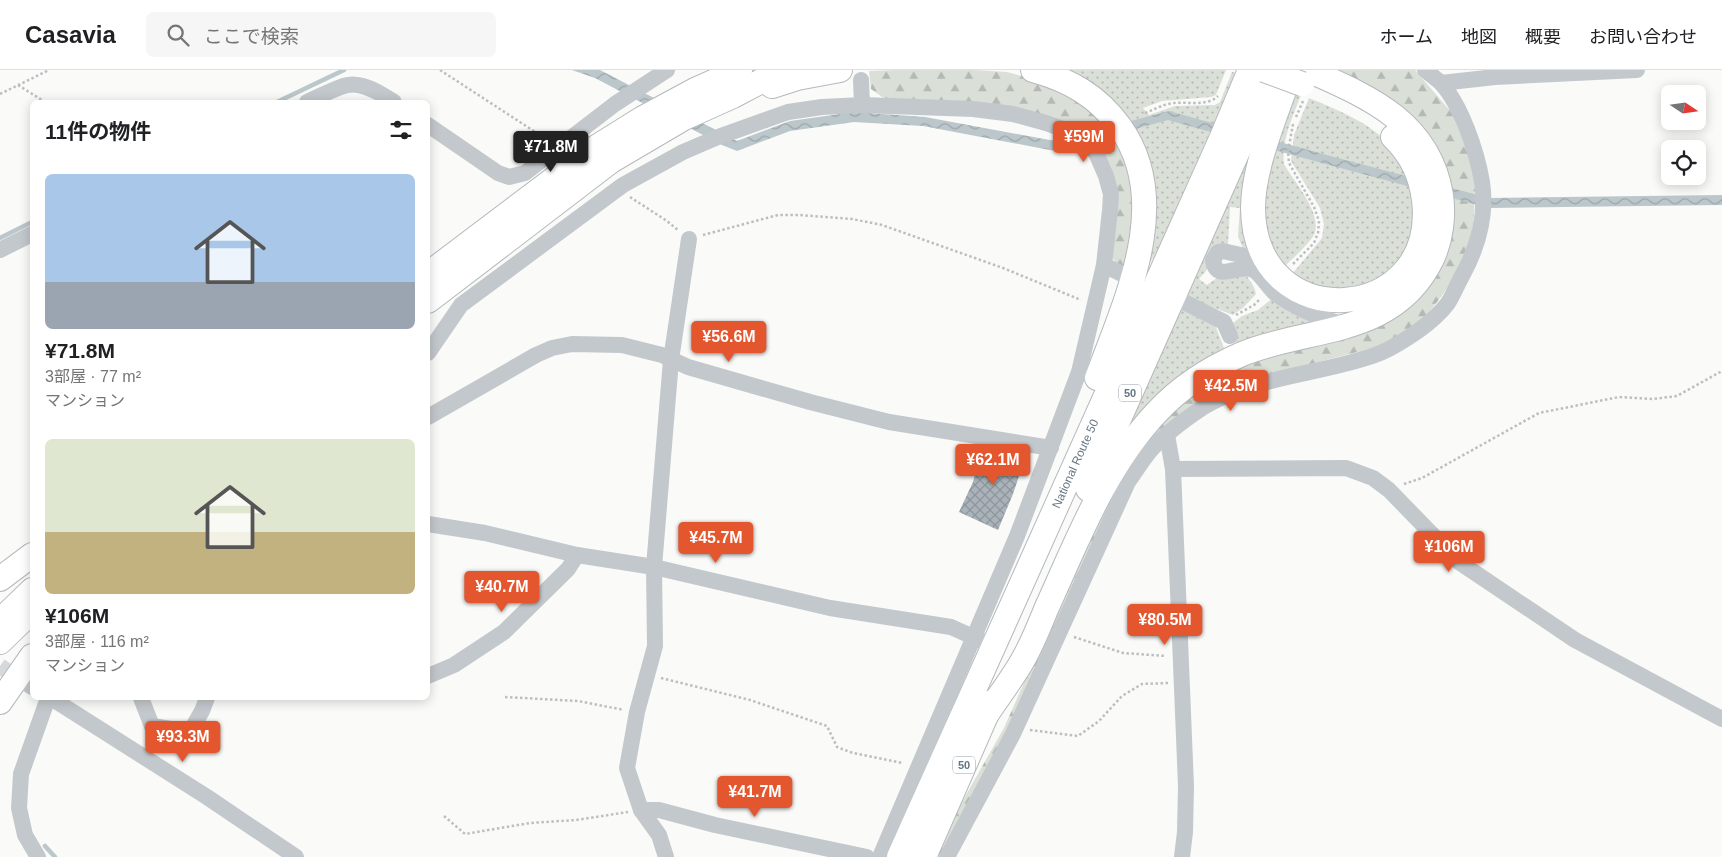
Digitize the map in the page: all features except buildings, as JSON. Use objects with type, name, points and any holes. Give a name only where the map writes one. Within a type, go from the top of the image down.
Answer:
[{"type":"highway","points":[[430,272],[595,148],[643,118],[695,90],[740,70]]},
{"type":"highway","points":[[430,299],[611,161],[684,118],[767,78],[788,70]]},
{"type":"highway","points":[[1033,70],[1063,79],[1101,104],[1112,115],[1131,144],[1138,162],[1144,197],[1143,232],[1134,275],[1049,522]]},
{"type":"highway","name":"National Route 50","points":[[899,857],[984,642],[1049,522],[1250,70]]},
{"type":"highway","points":[[985,716],[1024,658],[1088,517],[1108,479],[1124,452],[1156,412],[1203,373],[1243,354],[1264,346],[1347,326],[1380,313],[1407,293],[1419,281],[1434,254],[1442,220],[1442,202],[1435,171],[1429,156],[1407,128],[1391,113],[1372,100],[1346,87],[1301,80],[1264,70]]},
{"type":"highway","name":"National Route 50","points":[[924,857],[985,716],[1274,70]]},
{"type":"highway","points":[[733,96],[797,78],[850,75]]},
{"type":"highway","points":[[1301,80],[1378,123],[1400,143],[1415,165],[1420,178],[1425,208],[1424,223],[1417,251],[1403,273],[1383,289],[1361,298],[1337,302],[1313,297],[1287,283],[1275,272],[1278,265],[1261,248],[1254,223],[1255,191],[1265,148],[1301,80]]},
{"type":"highway","points":[[0,579],[30,556]]},
{"type":"highway","points":[[0,621],[30,592]]},
{"type":"highway","points":[[0,642],[30,613]]},
{"type":"highway","points":[[0,702],[30,659]]},
{"type":"street","points":[[430,126],[498,173],[509,177],[525,173],[615,104],[667,70]]},
{"type":"street","points":[[946,857],[1016,728],[1128,482],[1150,452],[1167,435],[1203,408],[1247,381],[1376,355],[1403,341],[1420,329],[1433,319],[1448,303],[1470,261],[1477,242],[1484,209],[1483,192],[1479,166],[1470,135],[1458,109],[1441,83],[1426,70]]},
{"type":"street","points":[[1441,83],[1495,77],[1637,70]]},
{"type":"street","points":[[850,75],[862,105]]},
{"type":"street","points":[[311,100],[345,84],[361,84],[376,90],[391,100]]},
{"type":"street","points":[[430,350],[460,305],[623,185],[683,152],[718,136],[788,112],[822,107],[862,105],[973,109],[1013,114],[1068,131],[1088,144],[1096,153],[1102,165],[1111,194],[1104,266],[1079,372],[1018,536],[984,642],[919,766],[880,857]]},
{"type":"street","points":[[0,250],[30,235]]},
{"type":"street","points":[[666,857],[659,835],[642,810],[627,768],[638,712],[655,646],[654,567],[671,360],[689,239]]},
{"type":"street","points":[[1278,265],[1223,251],[1218,252],[1213,260],[1215,269],[1219,272],[1224,273],[1238,268],[1250,269],[1256,272],[1268,286],[1286,301],[1311,313],[1347,326]]},
{"type":"street","points":[[1104,266],[1124,275]]},
{"type":"street","points":[[1186,303],[1227,329]]},
{"type":"street","points":[[430,416],[536,355],[552,348],[572,344],[622,345],[662,355],[688,367],[810,402],[889,422],[1051,448]]},
{"type":"street","points":[[1167,435],[1173,469],[1186,786],[1182,857]]},
{"type":"street","points":[[1173,469],[1346,468],[1372,478],[1389,490],[1459,562],[1575,640],[1722,719]]},
{"type":"street","points":[[430,524],[485,533],[577,555],[654,567],[830,608],[951,627],[984,642]]},
{"type":"street","points":[[430,675],[454,665],[504,632],[568,569],[577,555]]},
{"type":"street","points":[[38,857],[25,835],[19,808],[21,774],[49,700]]},
{"type":"street","points":[[53,700],[207,797],[296,857]]},
{"type":"street","points":[[142,700],[152,726],[190,732],[206,700]]},
{"type":"street","points":[[642,810],[659,810],[715,825],[867,857]]},
{"type":"path","points":[[0,94],[49,70]]},
{"type":"path","points":[[440,70],[558,147]]},
{"type":"path","points":[[1278,265],[1314,243],[1318,233],[1319,221],[1314,207],[1289,163],[1288,152],[1301,80]]},
{"type":"path","points":[[18,85],[42,100]]},
{"type":"path","points":[[1145,113],[1168,104],[1206,102],[1215,99],[1222,88]]},
{"type":"path","points":[[623,185],[630,197],[667,220],[689,239],[778,215],[852,219],[882,225],[1003,268],[1096,306]]},
{"type":"path","points":[[1227,329],[1260,299]]},
{"type":"path","points":[[1389,490],[1422,478],[1538,413],[1620,397],[1653,399],[1677,396],[1722,371]]},
{"type":"path","points":[[1059,632],[1123,653],[1181,656]]},
{"type":"path","points":[[648,674],[750,700],[827,726],[837,747],[853,753],[919,766]]},
{"type":"path","points":[[1016,728],[1078,736],[1099,721],[1122,696],[1142,684],[1182,682]]},
{"type":"path","points":[[505,697],[578,701],[638,712]]},
{"type":"path","points":[[444,816],[464,834],[530,823],[576,820],[642,810]]},
{"type":"green space","points":[[1065,70],[1226,70],[1216,95],[1162,101],[1143,108],[1149,115],[1175,106],[1215,105],[1220,102],[1232,72],[1236,73],[1158,250],[1143,274],[1154,191]]},
{"type":"green space","points":[[1335,70],[1415,70],[1452,113],[1471,161],[1475,189],[1471,238],[1455,276],[1419,325],[1380,346],[1258,378],[1251,375],[1238,377],[1236,387],[1153,438],[1010,727],[941,856],[937,854],[954,816],[1004,728],[1083,549],[1123,471],[1172,406],[1245,362],[1370,328],[1446,174]]},
{"type":"green space","points":[[869,71],[1007,72],[1057,86],[1103,119],[1129,162],[1134,211],[1124,271],[1112,258],[1100,147],[1105,141],[1099,126],[1081,130],[897,102],[882,97],[871,89]]},
{"type":"green space","points":[[1293,93],[1301,95],[1291,120],[1284,146],[1284,164],[1307,200],[1315,221],[1316,230],[1309,242],[1284,267],[1268,237],[1264,215],[1264,197],[1270,161]]},
{"type":"green space","points":[[1309,98],[1354,118],[1375,131],[1393,148],[1405,165],[1412,184],[1415,205],[1413,225],[1407,245],[1397,262],[1383,276],[1362,287],[1331,290],[1317,288],[1293,273],[1322,238],[1324,224],[1320,208],[1291,161],[1294,135]]},
{"type":"green space","points":[[1256,150],[1254,250],[1243,249],[1238,236],[1240,208],[1230,207],[1228,245],[1199,279],[1207,285],[1218,277],[1243,273],[1248,278],[1256,294],[1244,307],[1233,315],[1186,297],[1233,189],[1245,165]]},
{"type":"green space","points":[[1273,298],[1324,324],[1237,346],[1233,323],[1242,316],[1258,310]]},
{"type":"green space","points":[[1182,308],[1214,322],[1225,351],[1122,446],[1130,417]]},
{"type":"water","points":[[572,70],[600,70],[737,141],[790,121],[854,112],[925,117],[1055,141],[1169,111],[1489,198],[1722,195],[1722,205],[1489,208],[1168,120],[1055,151],[923,126],[854,122],[790,131],[737,151],[722,145],[595,78]]},
{"type":"waterway","points":[[281,100],[344,70]]},
{"type":"waterway","points":[[0,238],[30,223]]},
{"type":"waterway","points":[[45,846],[55,857]]},
{"type":"tunnel","points":[[1234,347],[1245,375]]},
{"type":"tunnel","points":[[0,666],[25,683]]}]
